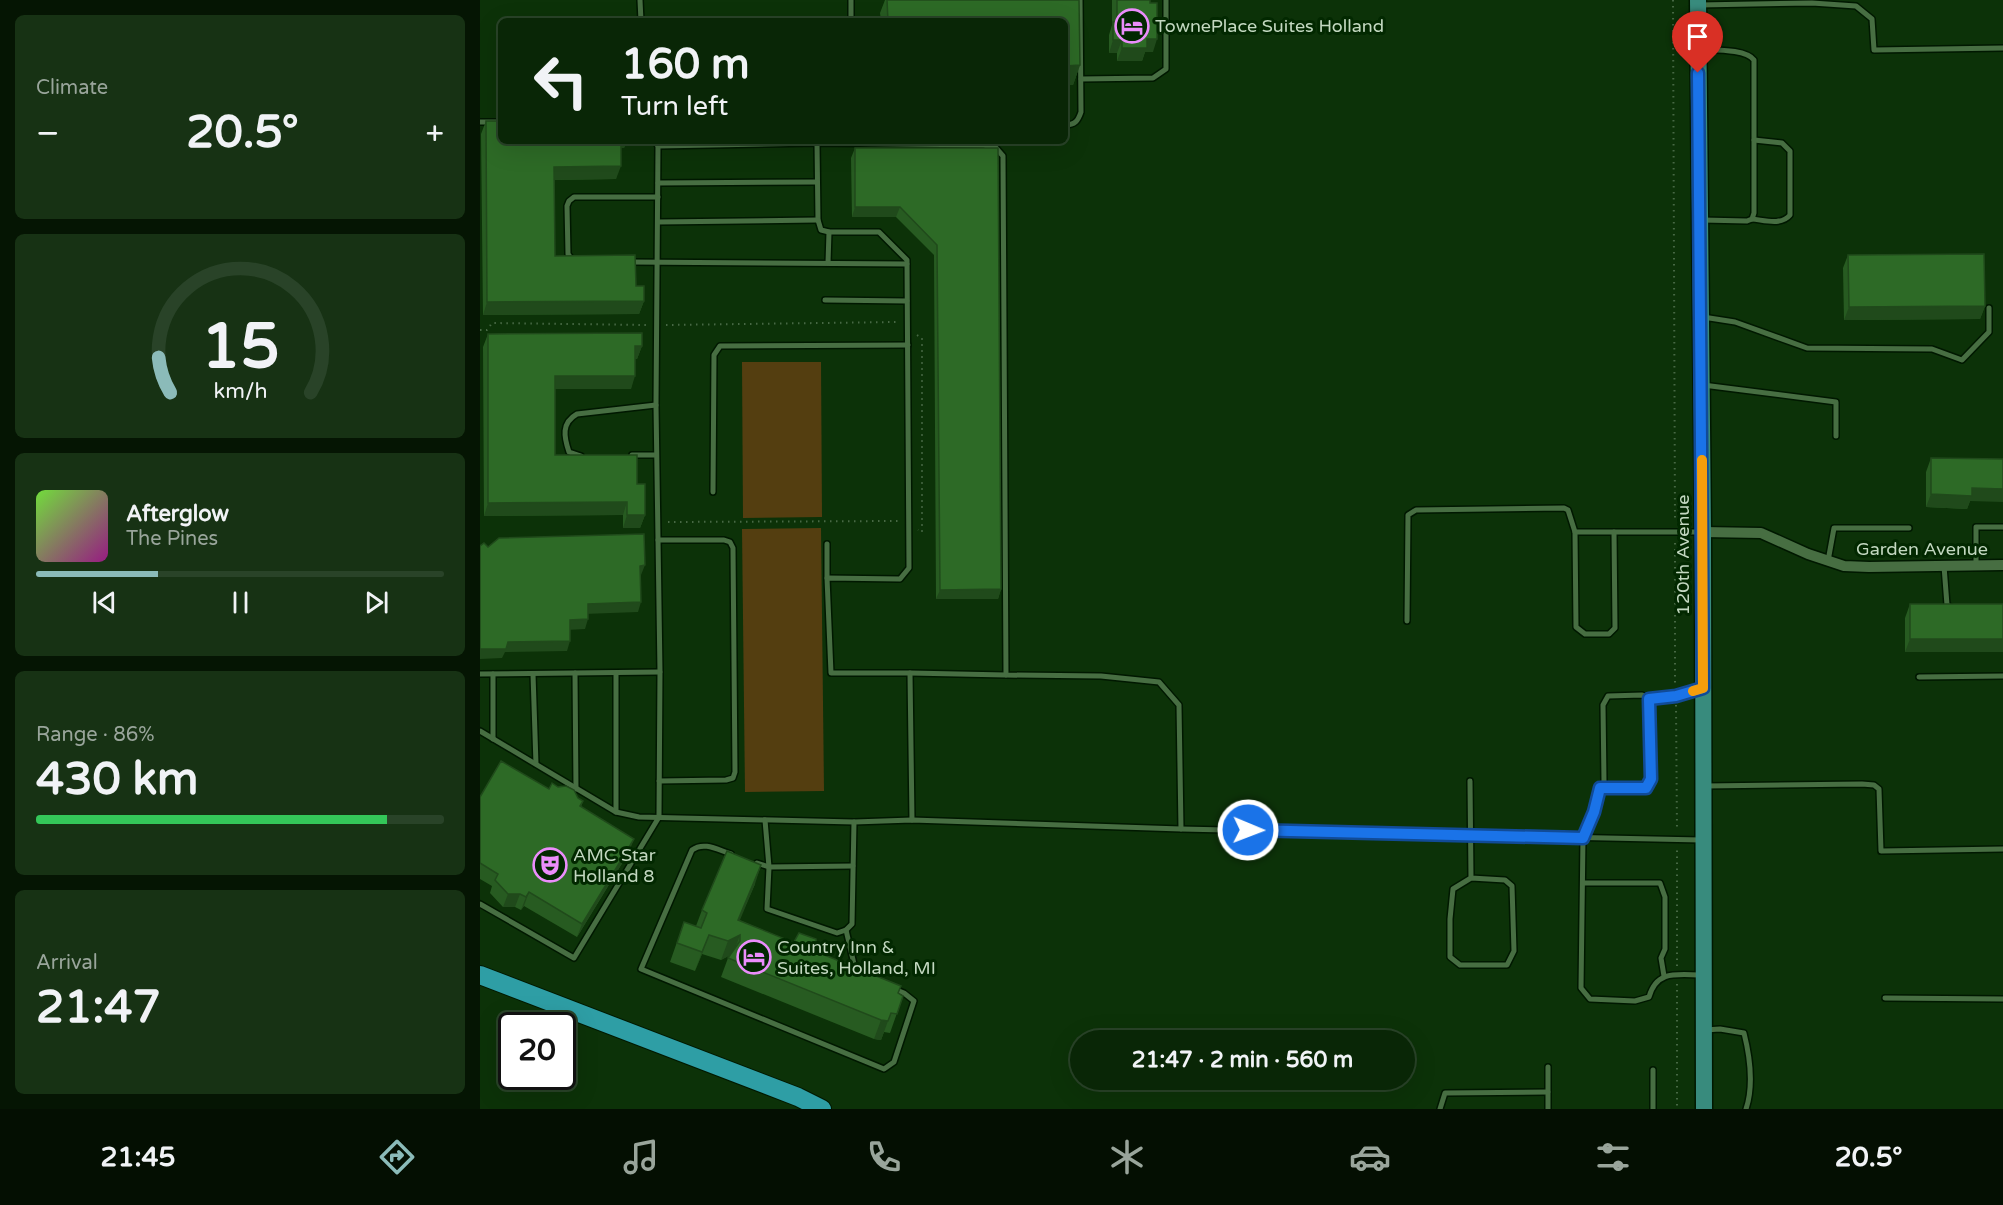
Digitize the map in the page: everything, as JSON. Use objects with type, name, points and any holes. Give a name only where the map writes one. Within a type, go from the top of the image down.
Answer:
[{"type":"highway","points":[[480,975],[798,1097],[822,1109]]},
{"type":"main road","name":"120th Avenue","points":[[1698,2],[1703,532],[1704,1109]]},
{"type":"street","name":"Garden Avenue","points":[[1703,532],[1761,533],[1844,566],[2003,565]]},
{"type":"lane","points":[[640,0],[640,18]]},
{"type":"lane","points":[[851,0],[851,18]]},
{"type":"lane","points":[[1068,125],[1078,120],[1081,112],[1080,0]]},
{"type":"lane","points":[[1081,79],[1153,78],[1166,69],[1166,0]]},
{"type":"lane","points":[[1698,2],[1812,3],[1856,6],[1872,19],[1874,50],[2003,48]]},
{"type":"lane","points":[[1698,49],[1743,53],[1751,55],[1754,60],[1754,213],[1752,219]]},
{"type":"lane","points":[[480,122],[498,122]]},
{"type":"lane","points":[[1700,219],[1748,221],[1752,219],[1775,222],[1786,220],[1790,215],[1790,151],[1782,143],[1754,141]]},
{"type":"lane","points":[[480,904],[574,958],[659,817],[656,144]]},
{"type":"lane","points":[[817,144],[818,220],[821,230],[879,232],[907,260],[909,568],[900,579],[827,578]]},
{"type":"lane","points":[[900,144],[984,145],[996,148],[1003,156],[1006,675]]},
{"type":"lane","points":[[658,183],[817,182]]},
{"type":"lane","points":[[577,262],[570,260],[568,254],[567,206],[569,201],[574,197],[658,197]]},
{"type":"lane","points":[[658,222],[818,220]]},
{"type":"lane","points":[[828,263],[829,232]]},
{"type":"lane","points":[[623,262],[907,264]]},
{"type":"lane","points":[[825,300],[907,301]]},
{"type":"lane","points":[[1701,317],[1735,321],[1807,348],[1932,349],[1962,360],[1989,332],[1989,308]]},
{"type":"lane","points":[[713,492],[714,355],[720,346],[908,345]]},
{"type":"lane","points":[[1702,385],[1836,402],[1836,436]]},
{"type":"lane","points":[[585,456],[569,452],[565,431],[570,418],[577,414],[656,405]]},
{"type":"lane","points":[[621,456],[656,455]]},
{"type":"lane","points":[[1407,621],[1408,515],[1416,510],[1564,508],[1569,510],[1575,532],[1576,627],[1585,634],[1609,634],[1615,628],[1614,532]]},
{"type":"lane","points":[[1976,565],[1976,527],[2003,527]]},
{"type":"lane","points":[[1828,561],[1834,528],[1909,528]]},
{"type":"lane","points":[[1575,532],[1703,532]]},
{"type":"lane","points":[[658,540],[724,540],[730,542],[733,548],[735,772],[733,778],[726,780],[659,781]]},
{"type":"lane","points":[[827,544],[831,673],[1101,676],[1159,682],[1179,705],[1181,829]]},
{"type":"lane","points":[[1944,566],[1947,605],[1961,607]]},
{"type":"lane","points":[[480,674],[660,672]]},
{"type":"lane","points":[[575,673],[576,789]]},
{"type":"lane","points":[[615,812],[616,673]]},
{"type":"lane","points":[[910,673],[912,820]]},
{"type":"lane","points":[[493,674],[494,739]]},
{"type":"lane","points":[[533,674],[536,765]]},
{"type":"lane","points":[[1919,677],[2003,676]]},
{"type":"lane","points":[[1703,688],[1676,696],[1649,699],[1642,695],[1608,696],[1603,705],[1604,781],[1583,838],[1581,988],[1590,999],[1635,1002],[1649,997],[1652,985],[1664,976],[1703,975]]},
{"type":"lane","points":[[1600,788],[1646,788],[1651,779],[1649,699]]},
{"type":"lane","points":[[480,731],[615,812],[639,817],[854,822],[912,820],[1181,829],[1703,840]]},
{"type":"lane","points":[[1470,781],[1470,878]]},
{"type":"lane","points":[[1703,786],[1874,785],[1879,789],[1881,851],[2003,849]]},
{"type":"lane","points":[[765,820],[769,867],[767,909],[837,933],[846,930],[852,924],[854,822]]},
{"type":"lane","points":[[737,856],[706,846],[698,846],[692,850],[641,969],[884,1069],[894,1062],[914,1000],[904,993],[883,985]]},
{"type":"lane","points":[[748,860],[769,867],[853,866]]},
{"type":"lane","points":[[1470,878],[1505,880],[1512,886],[1514,951],[1507,964],[1460,965],[1450,957],[1453,889],[1470,878]]},
{"type":"lane","points":[[1583,883],[1660,883],[1665,897],[1665,949],[1661,958],[1664,976]]},
{"type":"lane","points":[[846,930],[854,964],[872,981]]},
{"type":"lane","points":[[1885,998],[2003,999]]},
{"type":"lane","points":[[1703,1030],[1720,1029],[1743,1033],[1748,1047],[1750,1076],[1750,1093],[1746,1109]]},
{"type":"lane","points":[[1548,1067],[1548,1109]]},
{"type":"lane","points":[[1653,1070],[1653,1109]]},
{"type":"lane","points":[[1440,1109],[1445,1093],[1548,1092]]},
{"type":"path","points":[[1673,0],[1677,840]]},
{"type":"path","points":[[480,330],[487,330],[492,323],[657,325],[897,322],[922,338],[922,532],[898,521],[658,522]]},
{"type":"shaded area","points":[[742,362],[821,362],[822,517],[743,518]]},
{"type":"shaded area","points":[[821,528],[824,791],[745,792],[742,529]]},
{"type":"building","points":[[887,0],[1079,0],[1080,65],[1068,66],[1068,18],[888,18]]},
{"type":"building","name":"TownePlace Suites Holland","points":[[1117,0],[1150,0],[1150,3],[1157,3],[1157,39],[1147,39],[1147,48],[1122,48],[1122,40],[1113,40],[1113,22],[1117,22]]},
{"type":"building","points":[[486,121],[498,121],[498,144],[621,144],[621,166],[554,167],[555,256],[635,255],[636,286],[644,286],[644,301],[487,302]]},
{"type":"building","points":[[855,148],[998,148],[1001,589],[940,590],[937,245],[900,207],[855,207]]},
{"type":"building","points":[[1984,254],[1985,306],[1849,307],[1848,255]]},
{"type":"building","points":[[642,333],[642,346],[635,346],[635,376],[555,376],[555,455],[637,455],[637,484],[645,484],[645,515],[627,515],[627,502],[488,503],[488,334]]},
{"type":"building","points":[[1931,458],[2003,459],[2003,489],[1972,488],[1972,496],[1931,494]]},
{"type":"building","points":[[644,534],[645,565],[640,566],[641,602],[588,604],[588,619],[570,620],[570,641],[508,642],[506,649],[480,649],[480,546],[484,543],[488,547],[499,538]]},
{"type":"building","points":[[1910,604],[2003,604],[2003,639],[1910,639]]},
{"type":"building","name":"AMC Star Holland 8","points":[[501,761],[549,789],[552,783],[558,787],[566,786],[574,790],[578,798],[583,801],[580,806],[634,839],[582,924],[529,892],[526,897],[520,894],[508,894],[495,880],[498,874],[480,863],[480,797]]},
{"type":"building","points":[[727,851],[761,865],[738,920],[901,986],[898,993],[903,996],[897,1014],[891,1013],[888,1021],[881,1020],[728,958],[740,941],[740,935],[728,941],[709,935],[702,952],[677,943],[684,922],[701,928],[707,913],[702,910]]},
{"type":"building","points":[[799,933],[816,939],[817,952],[794,942]]},
{"type":"slow traffic","points":[[1693,691],[1703,688],[1702,460]]},
{"type":"place","name":"TownePlace Suites Holland","points":[[1132,26]]},
{"type":"place","name":"AMC Star Holland 8","points":[[550,865]]},
{"type":"place","name":"Country Inn & Suites, Holland, MI","points":[[754,957]]},
{"type":"route","points":[[1248,830],[1583,838],[1594,812],[1600,788],[1646,788],[1651,779],[1649,699],[1676,696],[1703,688],[1698,73]]}]
